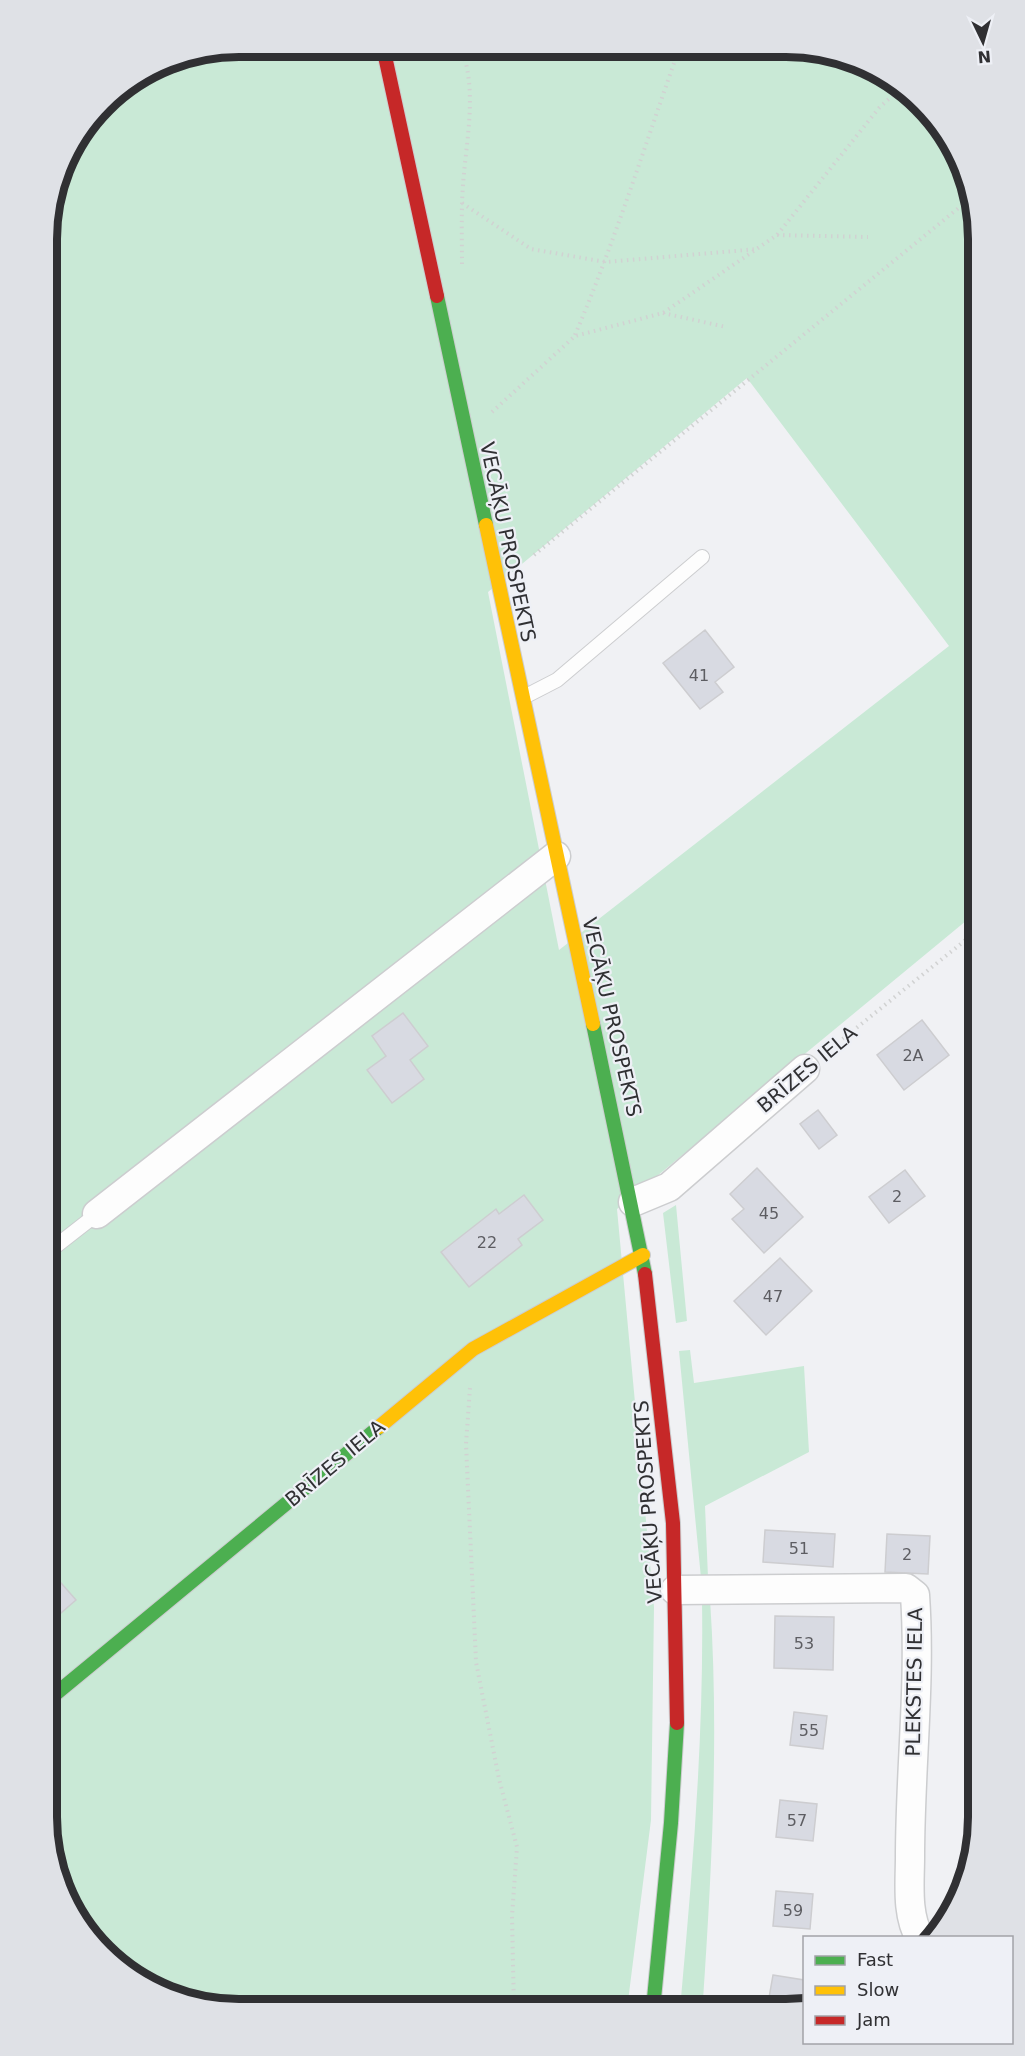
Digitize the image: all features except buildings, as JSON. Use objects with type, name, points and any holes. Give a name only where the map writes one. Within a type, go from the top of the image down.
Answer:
[{"type":"main road","name":"VECĀĶU PROSPEKTS","points":[[385,57],[643,1255],[673,1523],[677,1721],[671,1823],[653,1999]]},
{"type":"main road","name":"BRĪZES IELA","points":[[57,1693],[473,1349],[643,1255]]},
{"type":"street","points":[[97,1214],[556,856]]},
{"type":"street","name":"BRĪZES IELA","points":[[633,1202],[669,1187],[806,1069]]},
{"type":"street","name":"PLEKSTES IELA","points":[[675,1590],[906,1588],[915,1595],[917,1655],[910,1810],[910,1909],[919,1936]]},
{"type":"lane","points":[[522,698],[557,680],[702,557]]},
{"type":"lane","points":[[57,1245],[97,1214]]},
{"type":"path","points":[[485,419],[575,336],[606,262],[644,144],[676,57]]},
{"type":"path","points":[[575,336],[663,313],[759,249],[777,235],[879,108],[895,94]]},
{"type":"path","points":[[462,203],[531,249],[606,262],[759,249]]},
{"type":"path","points":[[534,555],[964,204]]},
{"type":"path","points":[[777,235],[868,237]]},
{"type":"path","points":[[663,313],[726,327]]},
{"type":"path","name":"BRĪZES IELA","points":[[806,1069],[968,938]]},
{"type":"path","points":[[473,1349],[466,1444],[476,1662],[498,1779],[517,1847],[512,1916],[514,1999]]},
{"type":"green space","points":[[239,57],[786,57],[810,59],[844,67],[866,76],[906,102],[937,138],[958,181],[966,215],[968,239],[968,919],[617,1209],[654,1607],[651,1820],[628,1999],[239,1999],[192,1993],[159,1980],[119,1954],[88,1918],[67,1875],[59,1841],[57,1817],[57,227],[63,192],[71,169],[81,148],[102,119],[128,95],[148,81],[181,67],[215,59]],"holes":[[[747,378],[949,646],[559,950],[488,592]]]},
{"type":"green space","points":[[676,1205],[687,1321],[676,1323],[663,1213]]},
{"type":"green space","points":[[690,1350],[694,1383],[804,1366],[809,1452],[705,1506],[708,1577],[701,1578],[679,1351]]},
{"type":"green space","points":[[710,1599],[713,1649],[713,1800],[703,1999],[692,1999],[681,1998],[699,1749],[702,1600]]},
{"type":"traffic: fast","points":[[437,296],[486,525]]},
{"type":"traffic: fast","points":[[593,1024],[645,1274]]},
{"type":"traffic: fast","points":[[57,1693],[379,1427]]},
{"type":"traffic: fast","points":[[654,1999],[671,1823],[677,1723]]},
{"type":"traffic: slow","points":[[486,525],[593,1024]]},
{"type":"traffic: slow","points":[[379,1427],[473,1349],[643,1255]]},
{"type":"traffic: jam","points":[[385,57],[437,296]]},
{"type":"traffic: jam","points":[[645,1274],[673,1523],[677,1723]]}]
